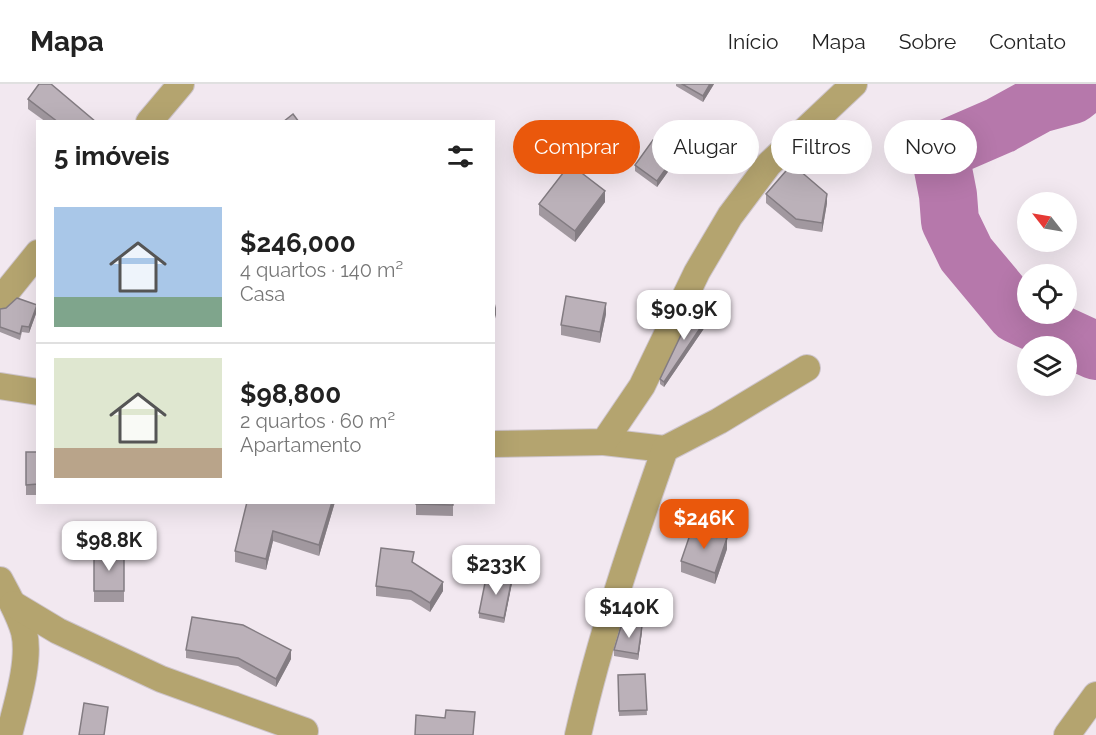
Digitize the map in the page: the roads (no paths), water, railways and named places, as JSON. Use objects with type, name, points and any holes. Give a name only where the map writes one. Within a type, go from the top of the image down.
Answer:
[{"type":"street","points":[[151,120],[181,84]]},
{"type":"street","points":[[604,442],[642,386],[697,272],[730,216],[769,164],[854,84]]},
{"type":"street","points":[[0,300],[36,255]]},
{"type":"street","points":[[495,444],[604,442],[665,449],[719,421],[807,368]]},
{"type":"street","points":[[0,386],[36,392]]},
{"type":"street","points":[[578,735],[599,652],[632,544],[665,449]]},
{"type":"street","points":[[0,580],[13,604],[24,634],[24,670],[9,735]]},
{"type":"street","points":[[13,604],[58,631],[161,679],[305,731]]},
{"type":"street","points":[[1067,735],[1096,695]]},
{"type":"waterway","points":[[1086,84],[1072,95],[1039,104],[1001,125],[948,148],[941,159],[950,221],[966,254],[1016,314],[1096,351]]}]
